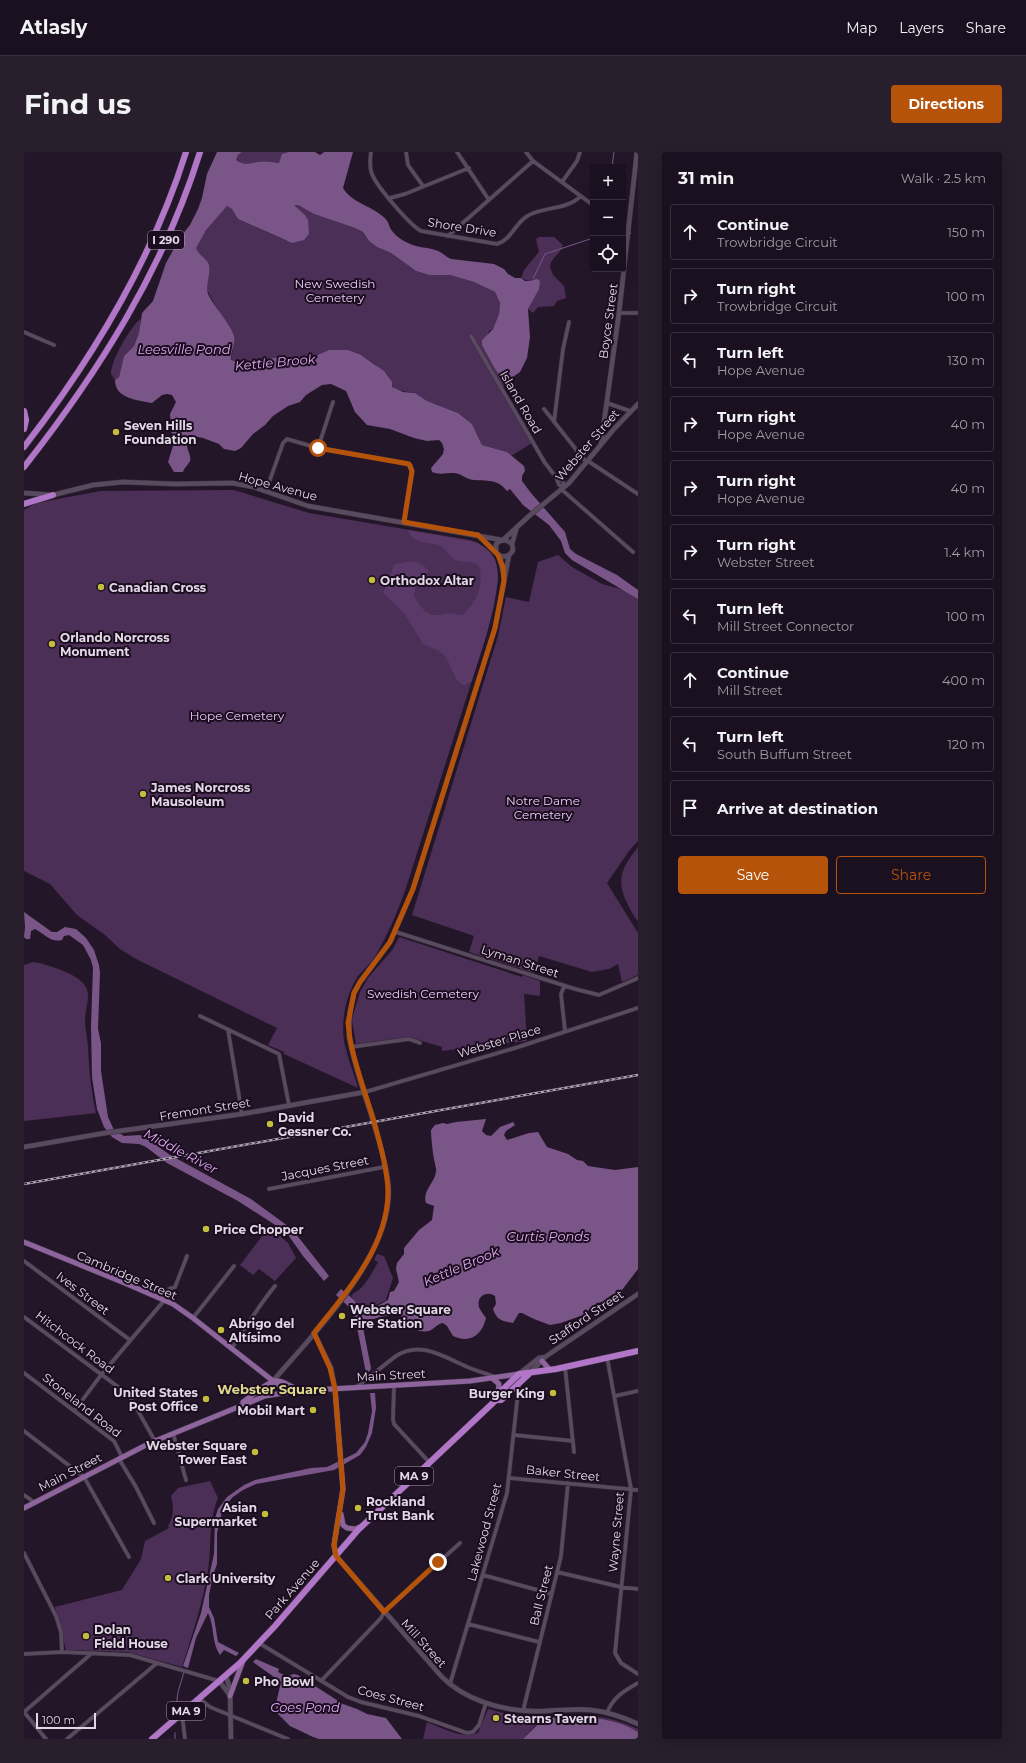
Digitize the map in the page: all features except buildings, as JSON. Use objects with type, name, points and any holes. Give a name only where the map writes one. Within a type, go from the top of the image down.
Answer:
[{"type":"highway","name":"I 290","points":[[24,447],[54,408],[88,359],[128,289],[162,218],[186,152]]},
{"type":"highway","name":"I 290","points":[[24,466],[52,431],[90,378],[136,302],[170,231],[200,152]]},
{"type":"highway","points":[[24,411],[26,420],[24,429]]},
{"type":"highway","points":[[24,504],[53,495]]},
{"type":"highway","name":"Main Street","points":[[519,1374],[550,1370],[638,1351]]},
{"type":"highway","name":"Park Avenue","points":[[497,1397],[501,1400],[530,1372]]},
{"type":"highway","name":"Park Avenue","points":[[152,1739],[220,1682],[243,1660],[361,1527],[497,1397],[519,1374]]},
{"type":"main road","name":"Boyce Street","points":[[601,444],[629,233],[637,152]]},
{"type":"main road","name":"Webster Street","points":[[503,540],[563,488],[630,411],[638,404]]},
{"type":"main road","name":"Hope Avenue","points":[[24,493],[53,495],[98,484],[124,482],[232,484],[266,491],[308,506],[503,540]]},
{"type":"main road","name":"Webster Street","points":[[512,544],[516,530]]},
{"type":"main road","points":[[478,535],[503,557],[509,555]]},
{"type":"main road","points":[[265,1396],[272,1382],[347,1293],[375,1246],[384,1220],[388,1192],[384,1166],[376,1130],[351,1047],[348,1023],[354,993],[364,977],[386,950],[396,932],[413,889],[495,628],[509,555],[513,550],[512,544],[503,540],[496,544],[497,553],[503,567],[504,581]]},
{"type":"main road","name":"Fremont Street","points":[[24,1147],[106,1133],[242,1114],[365,1092]]},
{"type":"main road","name":"Cambridge Street","points":[[24,1242],[164,1300],[193,1318],[272,1382],[287,1392]]},
{"type":"main road","name":"Stafford Street","points":[[530,1372],[543,1359],[638,1294]]},
{"type":"main road","points":[[314,1333],[330,1368],[335,1389],[343,1489],[334,1545],[336,1556]]},
{"type":"main road","name":"Stafford Street","points":[[519,1374],[539,1358],[543,1359]]},
{"type":"main road","points":[[543,1359],[550,1370]]},
{"type":"main road","name":"Main Street","points":[[24,1508],[155,1441],[265,1396],[287,1392],[394,1386],[494,1378],[519,1374]]},
{"type":"main road","points":[[494,1378],[499,1384],[497,1397]]},
{"type":"main road","name":"Cambridge Street","points":[[272,1382],[278,1381],[290,1387],[304,1391]]},
{"type":"main road","points":[[234,1408],[272,1382]]},
{"type":"main road","points":[[340,1512],[343,1525],[347,1528],[355,1529],[361,1527]]},
{"type":"main road","name":"Mill Street","points":[[336,1556],[384,1612],[450,1684],[471,1698],[486,1703],[523,1711],[582,1710],[607,1713],[638,1724]]},
{"type":"main road","points":[[230,1696],[243,1660]]},
{"type":"main road","points":[[226,1676],[230,1684],[231,1739]]},
{"type":"main road","points":[[220,1682],[230,1696]]},
{"type":"street","name":"Shore Drive","points":[[371,152],[370,162],[372,174],[390,198],[418,230],[492,244],[501,243],[509,237],[519,223],[530,214],[572,202],[581,196]]},
{"type":"street","points":[[406,152],[408,165],[416,174],[423,186]]},
{"type":"street","points":[[457,152],[489,200]]},
{"type":"street","points":[[526,152],[533,160],[590,203]]},
{"type":"street","points":[[562,182],[577,161],[580,152]]},
{"type":"street","points":[[448,236],[533,160]]},
{"type":"street","points":[[390,198],[406,194],[469,168]]},
{"type":"street","points":[[619,313],[638,313]]},
{"type":"street","points":[[554,422],[563,349],[568,322]]},
{"type":"street","points":[[24,332],[54,345]]},
{"type":"street","name":"Island Road","points":[[471,336],[545,463],[556,477],[563,481],[563,488],[634,552]]},
{"type":"street","points":[[318,448],[334,402]]},
{"type":"street","points":[[606,403],[630,411]]},
{"type":"street","points":[[544,409],[587,462],[638,494]]},
{"type":"street","points":[[266,491],[285,440],[291,439],[318,448],[409,464],[412,471],[404,522]]},
{"type":"street","name":"Lyman Street","points":[[396,932],[566,986],[599,994],[638,978]]},
{"type":"street","points":[[565,1031],[561,994],[566,986]]},
{"type":"street","name":"Webster Place","points":[[365,1092],[515,1048],[638,1008]]},
{"type":"street","points":[[200,1016],[279,1054],[289,1105]]},
{"type":"street","points":[[228,1030],[242,1114]]},
{"type":"street","points":[[351,1047],[409,1039],[420,1043]]},
{"type":"street","name":"Jacques Street","points":[[269,1189],[384,1166]]},
{"type":"street","points":[[75,1410],[101,1374],[168,1296],[168,1289],[175,1287],[187,1256]]},
{"type":"street","name":"Ives Street","points":[[24,1261],[130,1340]]},
{"type":"street","points":[[193,1318],[234,1266]]},
{"type":"street","points":[[231,1349],[249,1324],[260,1304],[274,1286]]},
{"type":"street","name":"Hitchcock Road","points":[[24,1317],[129,1395],[155,1441]]},
{"type":"street","points":[[355,1388],[402,1352],[414,1349],[428,1350],[494,1378]]},
{"type":"street","name":"Wayne Street","points":[[607,1358],[631,1489],[615,1653],[621,1663],[638,1674]]},
{"type":"street","points":[[565,1367],[574,1452]]},
{"type":"street","name":"Stoneland Road","points":[[24,1373],[75,1410],[114,1441],[120,1458],[154,1523]]},
{"type":"street","name":"Lakewood Street","points":[[450,1684],[507,1493],[520,1381]]},
{"type":"street","points":[[394,1386],[394,1424],[429,1462]]},
{"type":"street","points":[[615,1396],[638,1391]]},
{"type":"street","points":[[24,1431],[84,1477],[129,1557]]},
{"type":"street","points":[[173,1433],[186,1480]]},
{"type":"street","points":[[514,1435],[573,1441]]},
{"type":"street","name":"Baker Street","points":[[509,1478],[638,1490]]},
{"type":"street","name":"Ball Street","points":[[523,1711],[563,1545],[568,1483]]},
{"type":"street","points":[[24,1495],[34,1502]]},
{"type":"street","points":[[321,1681],[381,1618],[384,1612],[460,1544]]},
{"type":"street","points":[[24,1552],[56,1616],[61,1632],[62,1652]]},
{"type":"street","points":[[557,1572],[621,1587],[638,1589]]},
{"type":"street","points":[[483,1575],[552,1594]]},
{"type":"street","points":[[468,1624],[540,1642]]},
{"type":"street","name":"Coes Street","points":[[259,1643],[348,1697],[361,1702],[419,1716],[467,1733],[473,1732],[478,1728],[486,1703]]},
{"type":"street","points":[[24,1654],[62,1652],[130,1655],[220,1682]]},
{"type":"street","points":[[46,1739],[24,1712],[92,1653]]},
{"type":"street","points":[[67,1739],[157,1663]]},
{"type":"street","points":[[607,1713],[614,1699],[638,1683]]},
{"type":"street","points":[[200,1699],[210,1707],[288,1739]]},
{"type":"street","points":[[182,1714],[185,1739]]},
{"type":"green space","points":[[242,152],[289,152],[279,163],[263,162],[247,164],[236,160],[238,155]]},
{"type":"green space","name":"New Swedish Cemetery","points":[[293,205],[298,205],[314,214],[363,232],[369,241],[377,247],[391,253],[416,271],[429,275],[450,275],[474,282],[495,292],[500,303],[499,314],[493,329],[489,331],[487,337],[502,378],[510,379],[501,390],[532,443],[511,456],[507,452],[482,445],[472,424],[458,413],[427,401],[415,393],[395,390],[375,364],[361,355],[329,350],[315,356],[267,359],[259,364],[250,365],[231,360],[233,347],[229,325],[219,313],[207,290],[207,261],[196,251],[196,246],[202,233],[227,206],[232,209],[238,219],[287,241],[305,215]]},
{"type":"green space","points":[[539,237],[554,237],[563,245],[552,261],[550,267],[553,275],[564,286],[566,298],[557,301],[554,306],[538,307],[533,313],[528,309],[537,290],[533,279],[529,281],[521,278],[524,270],[539,252],[536,239]]},
{"type":"green space","points":[[140,319],[141,323],[139,333],[134,346],[124,356],[119,377],[115,380],[111,374],[114,361],[126,337]]},
{"type":"green space","name":"Hope Cemetery","points":[[234,490],[309,513],[470,540],[484,547],[495,559],[498,572],[498,582],[487,633],[405,891],[392,923],[376,955],[358,976],[350,991],[345,1007],[343,1024],[344,1041],[358,1088],[284,1054],[284,1052],[268,1045],[277,1028],[136,959],[120,949],[105,935],[77,915],[50,884],[24,871],[24,510],[36,503],[101,491]]},
{"type":"green space","name":"Notre Dame Cemetery","points":[[558,555],[572,567],[602,584],[628,591],[638,599],[638,841],[629,851],[607,883],[638,933],[638,975],[622,982],[618,964],[609,969],[592,972],[539,956],[534,973],[469,952],[474,936],[412,915],[498,636],[506,597],[529,602],[538,562]]},
{"type":"green space","points":[[638,847],[638,921],[631,912],[624,896],[621,881],[624,868]]},
{"type":"green space","name":"Swedish Cemetery","points":[[399,937],[522,977],[523,975],[540,981],[540,996],[524,994],[527,1041],[442,1051],[442,1047],[409,1037],[356,1044],[352,1019],[360,992],[368,978],[393,949]]},
{"type":"green space","points":[[33,962],[67,972],[79,979],[86,987],[88,992],[88,1001],[85,1014],[85,1026],[90,1080],[96,1113],[24,1121],[24,965]]},
{"type":"green space","points":[[269,1227],[288,1243],[296,1258],[275,1281],[259,1269],[253,1275],[240,1265]]},
{"type":"green space","points":[[377,1254],[384,1256],[393,1278],[386,1299],[387,1300],[363,1311],[351,1296],[361,1288],[370,1276],[378,1262],[374,1260]]},
{"type":"green space","name":"Clark University","points":[[210,1481],[218,1498],[211,1524],[208,1570],[200,1607],[182,1667],[128,1652],[66,1650],[55,1607],[122,1590],[141,1559],[145,1541],[169,1528],[168,1526],[173,1512],[171,1496],[178,1488]]},
{"type":"green space","points":[[488,1709],[514,1716],[530,1718],[551,1717],[539,1722],[523,1739],[423,1739],[427,1722],[459,1734],[465,1735],[478,1733]]},
{"type":"green space","points":[[570,1716],[609,1719],[638,1729],[638,1732],[618,1724],[591,1718]]},
{"type":"shaded area","points":[[408,530],[476,542],[493,555],[497,569],[495,601],[486,637],[472,681],[465,685],[461,684],[456,679],[446,657],[439,651],[423,644],[404,613],[383,593],[394,565],[404,562],[422,564],[429,572],[420,577],[416,582],[414,596],[419,604],[431,615],[448,613],[463,615],[476,599],[480,587],[481,580],[479,566],[472,562],[462,562],[456,560],[438,545],[414,539]]},
{"type":"water","name":"Leesville Pond","points":[[217,152],[242,152],[238,155],[236,160],[247,164],[263,162],[279,163],[282,154],[289,152],[315,152],[320,155],[324,152],[353,152],[343,188],[350,196],[384,217],[393,232],[404,241],[412,245],[438,251],[451,259],[494,264],[504,269],[508,274],[515,278],[521,278],[525,281],[537,279],[540,281],[539,289],[528,309],[530,337],[527,358],[520,372],[510,379],[502,378],[495,369],[482,345],[482,340],[493,329],[499,314],[500,303],[495,292],[474,282],[450,275],[429,275],[416,271],[391,253],[377,247],[369,241],[363,232],[355,228],[314,214],[298,205],[294,205],[305,215],[308,220],[309,234],[304,240],[292,243],[238,219],[232,209],[227,206],[206,230],[196,248],[209,265],[207,288],[209,296],[229,325],[234,336],[231,360],[250,365],[258,364],[273,358],[315,356],[329,350],[348,350],[361,355],[384,371],[392,382],[392,387],[403,392],[415,393],[427,401],[458,413],[472,424],[482,445],[507,452],[524,466],[525,471],[522,476],[522,481],[565,532],[570,549],[576,554],[617,575],[638,590],[638,599],[572,560],[565,553],[561,541],[549,525],[523,505],[510,489],[507,491],[498,483],[469,479],[456,473],[440,474],[432,472],[431,468],[443,454],[444,449],[439,440],[427,441],[390,429],[367,425],[355,412],[346,391],[331,384],[322,385],[306,395],[300,402],[288,406],[273,416],[265,425],[253,434],[241,448],[235,451],[224,449],[219,444],[203,438],[193,436],[189,438],[187,441],[187,447],[190,455],[190,461],[183,472],[174,472],[168,462],[173,446],[170,414],[176,402],[172,395],[162,395],[152,403],[128,398],[119,391],[115,380],[119,377],[124,356],[134,346],[139,333],[142,313],[153,301],[166,263],[181,236],[190,225],[198,209],[207,174]]},
{"type":"water","points":[[24,912],[52,932],[57,932],[65,927],[76,929],[86,938],[94,950],[100,973],[98,1029],[101,1043],[101,1071],[108,1117],[114,1130],[124,1136],[140,1135],[170,1155],[251,1199],[292,1229],[329,1276],[324,1281],[303,1256],[286,1232],[238,1201],[167,1163],[146,1147],[139,1144],[122,1143],[112,1137],[104,1127],[97,1109],[92,1077],[91,1026],[93,968],[91,960],[83,945],[69,935],[64,936],[62,940],[58,941],[48,938],[35,929],[31,931],[30,939],[26,939],[24,937]]},
{"type":"water","name":"Curtis Ponds","points":[[486,1119],[482,1131],[486,1135],[491,1136],[500,1127],[513,1122],[515,1125],[506,1131],[504,1135],[507,1140],[529,1133],[538,1132],[547,1147],[568,1154],[577,1160],[583,1161],[588,1166],[615,1170],[638,1167],[638,1269],[622,1290],[610,1296],[603,1302],[597,1303],[583,1315],[561,1323],[550,1325],[522,1313],[519,1313],[513,1323],[502,1321],[496,1316],[493,1309],[496,1304],[495,1296],[492,1294],[483,1295],[479,1300],[478,1303],[486,1318],[482,1329],[470,1338],[465,1339],[453,1336],[447,1326],[443,1323],[429,1331],[419,1331],[410,1326],[397,1311],[392,1314],[362,1322],[371,1368],[370,1371],[366,1373],[355,1317],[350,1308],[336,1295],[341,1289],[353,1299],[365,1313],[388,1300],[390,1292],[394,1291],[399,1282],[396,1269],[397,1263],[404,1254],[404,1248],[419,1230],[432,1220],[434,1206],[426,1203],[425,1199],[436,1171],[431,1130],[435,1125],[443,1123],[447,1124]]},
{"type":"water","points":[[370,1393],[375,1393],[376,1408],[372,1433],[366,1447],[360,1455],[334,1470],[256,1484],[233,1497],[223,1508],[217,1533],[217,1564],[209,1595],[209,1607],[214,1618],[218,1642],[239,1653],[236,1656],[224,1650],[220,1655],[215,1645],[212,1624],[208,1613],[196,1638],[188,1668],[183,1666],[201,1613],[214,1554],[215,1518],[218,1509],[227,1497],[244,1485],[255,1480],[311,1468],[327,1467],[356,1453],[365,1442],[368,1433],[372,1411]]},
{"type":"water","name":"Coes Pond","points":[[256,1659],[279,1669],[278,1672],[286,1676],[294,1674],[298,1675],[343,1704],[367,1714],[386,1718],[402,1739],[319,1739],[290,1726],[278,1714],[276,1708],[281,1682],[253,1662]]},
{"type":"water","points":[[555,1717],[587,1717],[608,1720],[629,1727],[638,1732],[638,1739],[523,1739],[543,1719]]},
{"type":"waterway","points":[[612,164],[614,152]]},
{"type":"waterway","points":[[533,279],[545,254],[590,239]]},
{"type":"waterway","points":[[176,1709],[178,1692],[184,1672]]},
{"type":"waterway","points":[[175,1733],[175,1739]]},
{"type":"railway","points":[[24,1184],[638,1075]]},
{"type":"place","name":"Seven Hills Foundation","points":[[116,432]]},
{"type":"place","name":"Orthodox Altar","points":[[372,580]]},
{"type":"place","name":"Canadian Cross","points":[[101,587]]},
{"type":"place","name":"Orlando Norcross Monument","points":[[52,644]]},
{"type":"place","name":"James Norcross Mausoleum","points":[[143,794]]},
{"type":"place","name":"David Gessner Co.","points":[[270,1124]]},
{"type":"place","name":"Price Chopper","points":[[206,1229]]},
{"type":"place","name":"Webster Square Fire Station","points":[[342,1316]]},
{"type":"place","name":"Abrigo del Altísimo","points":[[221,1330]]},
{"type":"place","name":"Burger King","points":[[553,1393]]},
{"type":"place","name":"United States Post Office","points":[[206,1399]]},
{"type":"place","name":"Mobil Mart","points":[[313,1410]]},
{"type":"place","name":"Webster Square Tower East","points":[[255,1452]]},
{"type":"place","name":"Rockland Trust Bank","points":[[358,1508]]},
{"type":"place","name":"Asian Supermarket","points":[[265,1514]]},
{"type":"place","name":"Clark University","points":[[168,1578]]},
{"type":"place","name":"Dolan Field House","points":[[86,1636]]},
{"type":"place","name":"Pho Bowl","points":[[246,1681]]},
{"type":"place","name":"Stearns Tavern","points":[[496,1718]]},
{"type":"district","name":"Webster Square","points":[[272,1389]]},
{"type":"route","points":[[318,448],[409,464],[412,471],[404,522],[478,535],[496,551],[504,573],[504,581],[495,628],[486,660],[413,889],[402,918],[390,942],[381,957],[360,982],[352,999],[348,1023],[351,1047],[376,1130],[388,1184],[388,1201],[385,1217],[375,1246],[351,1288],[314,1333],[330,1368],[335,1389],[343,1489],[342,1506],[334,1545],[339,1562],[384,1612],[438,1562]]},
{"type":"water label","name":"Kettle Brook","points":[[275,362]]},
{"type":"water label","name":"Middle River","points":[[181,1151]]},
{"type":"water label","name":"Kettle Brook","points":[[461,1266]]}]
